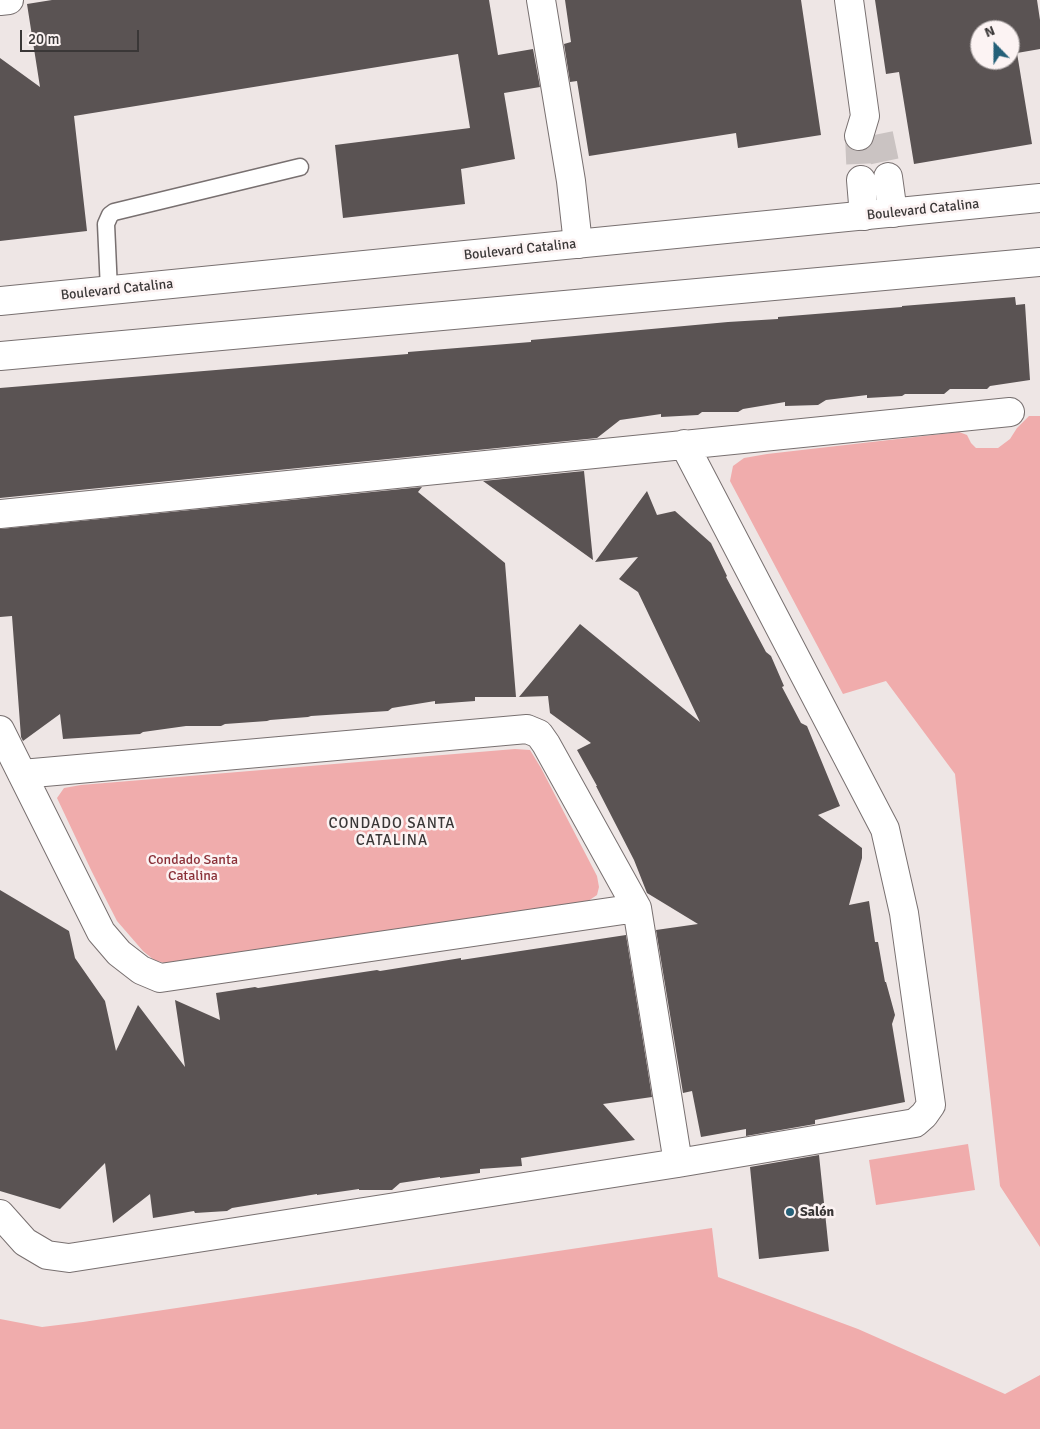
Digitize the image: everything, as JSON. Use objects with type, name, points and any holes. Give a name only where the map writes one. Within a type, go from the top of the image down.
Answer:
[{"type":"street","points":[[0,1],[9,0]]},
{"type":"street","points":[[542,0],[571,181],[578,244]]},
{"type":"street","points":[[849,0],[868,129]]},
{"type":"street","points":[[864,216],[875,178],[893,213]]},
{"type":"street","name":"Boulevard Catalina","points":[[0,301],[1040,198]]},
{"type":"street","points":[[0,356],[1040,262]]},
{"type":"street","points":[[0,514],[1010,412]]},
{"type":"street","points":[[0,1214],[25,1242],[47,1255],[69,1258],[678,1163],[915,1123],[924,1115],[931,1105],[904,913],[885,829],[684,444]]},
{"type":"street","points":[[22,774],[527,729],[538,734],[546,744],[637,908],[678,1163]]},
{"type":"street","points":[[0,730],[101,932],[119,952],[141,970],[160,978],[637,908]]},
{"type":"lane","points":[[109,290],[106,224],[107,219],[114,212],[300,167]]},
{"type":"green space","points":[[1029,416],[1040,416],[1040,1247],[1000,1186],[955,774],[886,681],[843,694],[730,481],[733,466],[744,458],[767,454],[959,432],[967,435],[976,448],[998,448],[1010,439],[1017,428]]},
{"type":"green space","name":"Condado Santa Catalina","points":[[515,749],[530,750],[597,876],[599,887],[597,895],[588,901],[164,963],[154,960],[143,951],[117,921],[57,798],[64,788],[81,785]]},
{"type":"green space","points":[[968,1144],[975,1190],[876,1205],[869,1160]]},
{"type":"green space","points":[[712,1228],[718,1277],[858,1329],[1005,1394],[1040,1375],[1040,1429],[0,1429],[0,1319],[42,1327],[83,1322]]},
{"type":"building","points":[[52,0],[489,0],[498,55],[533,49],[540,87],[504,93],[515,159],[461,169],[465,204],[343,218],[335,145],[470,128],[458,54],[74,116],[87,231],[0,241],[0,58],[40,87],[27,4]]},
{"type":"building","points":[[565,0],[801,0],[821,135],[738,148],[736,133],[589,156],[577,81],[570,82],[564,44],[571,42]]},
{"type":"building","points":[[875,0],[1037,0],[1040,20],[1040,49],[1020,52],[1020,20],[970,20],[970,70],[1020,70],[1032,144],[914,164],[899,72],[886,74]]},
{"type":"building","points":[[1015,297],[1016,305],[1025,304],[1030,380],[990,386],[987,389],[950,389],[944,394],[905,394],[902,396],[867,398],[867,395],[826,400],[818,405],[785,406],[785,402],[743,409],[738,412],[702,412],[698,415],[661,417],[661,414],[620,420],[597,438],[0,498],[0,388],[408,354],[408,352],[531,342],[531,340]]},
{"type":"building","points":[[584,471],[593,560],[483,481]]},
{"type":"building","points":[[422,487],[418,492],[505,563],[516,697],[475,697],[475,701],[435,704],[435,701],[392,708],[388,711],[311,716],[225,724],[221,726],[186,726],[140,734],[63,739],[60,714],[23,741],[21,737],[12,616],[0,617],[0,529]]},
{"type":"building","points":[[647,491],[657,515],[675,511],[711,543],[726,577],[766,652],[771,656],[784,686],[782,687],[801,723],[807,726],[840,806],[818,815],[862,848],[862,858],[849,905],[869,901],[875,942],[878,942],[885,982],[895,1015],[892,1024],[905,1102],[815,1120],[815,1124],[746,1136],[746,1129],[701,1137],[692,1091],[683,1093],[656,930],[698,924],[647,893],[634,860],[577,750],[591,743],[550,713],[548,696],[519,697],[580,624],[700,722],[638,592],[619,579],[638,557],[595,562]]},
{"type":"building","points":[[0,890],[69,931],[75,958],[105,1001],[116,1051],[138,1005],[185,1067],[175,1000],[220,1020],[216,993],[461,958],[461,960],[626,935],[652,1097],[603,1104],[635,1140],[521,1158],[522,1166],[480,1169],[480,1173],[400,1183],[392,1190],[359,1189],[232,1208],[227,1211],[195,1213],[194,1211],[153,1218],[150,1194],[113,1223],[105,1163],[60,1209],[0,1191]]},
{"type":"building","name":"Salón","points":[[819,1155],[829,1251],[759,1259],[750,1167]]},
{"type":"tunnel","points":[[879,134],[888,177]]},
{"type":"tunnel","points":[[859,136],[861,180]]},
{"type":"place","name":"Salón","points":[[790,1212]]},
{"type":"district","name":"CONDADO SANTA CATALINA","points":[[392,832]]}]
